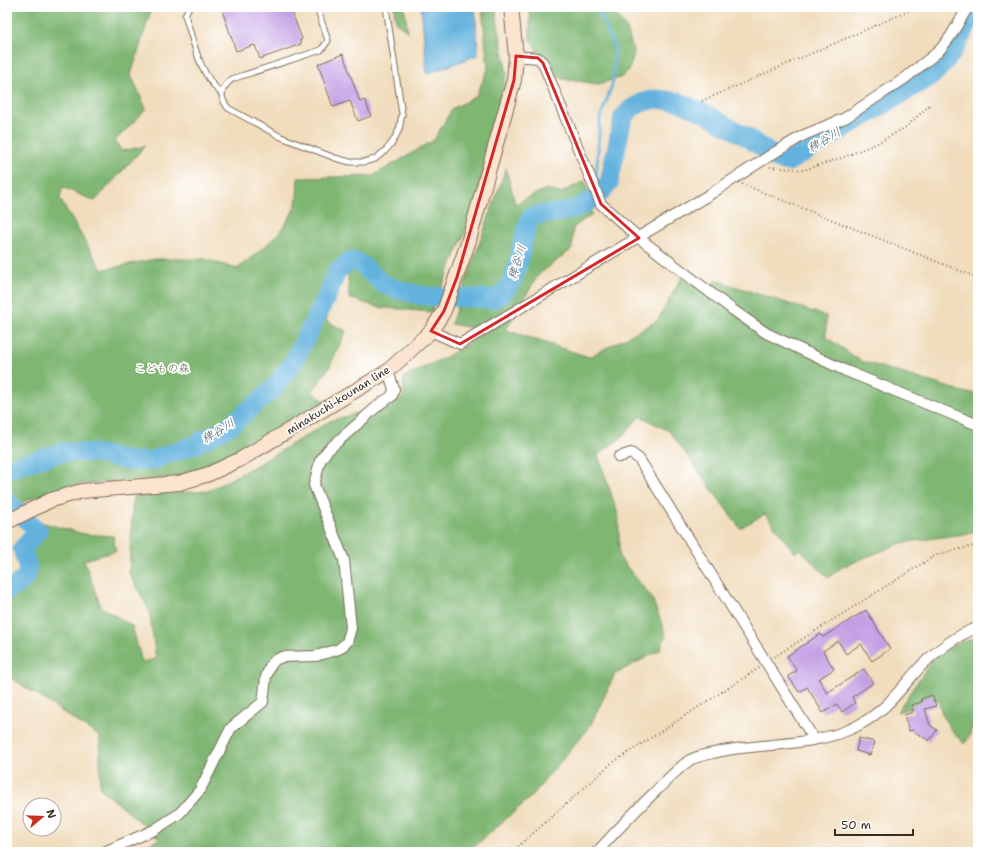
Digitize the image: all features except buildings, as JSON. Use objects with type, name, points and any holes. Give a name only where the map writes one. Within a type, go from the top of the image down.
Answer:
[{"type":"main road","name":"minakuchi-kounan line","points":[[7,522],[51,500],[82,491],[179,483],[208,474],[241,460],[388,371],[431,331],[444,311],[457,277],[511,91],[516,56],[510,7]]},
{"type":"street","points":[[431,331],[460,344],[638,238],[804,135],[845,118],[928,62],[950,37],[968,7]]},
{"type":"street","points":[[516,56],[538,58],[543,63],[591,183],[601,204],[638,238],[766,333],[844,370],[978,425]]},
{"type":"street","points":[[104,852],[154,830],[179,814],[200,790],[231,728],[263,702],[266,677],[270,666],[275,660],[282,657],[316,656],[339,649],[347,642],[351,628],[344,560],[314,485],[320,461],[327,451],[381,402],[392,396],[394,388],[388,371]]},
{"type":"street","points":[[619,457],[631,452],[639,459],[682,531],[767,662],[814,739]]},
{"type":"street","points":[[597,852],[622,824],[690,760],[735,749],[836,735],[873,717],[887,706],[921,666],[937,651],[952,640],[978,627]]},
{"type":"lane","points":[[189,7],[185,15],[205,74],[222,94]]},
{"type":"lane","points":[[317,7],[328,41],[321,50],[232,79],[224,86],[222,94],[224,102],[228,108],[281,137],[350,162],[364,162],[375,159],[392,143],[399,130],[402,114],[386,7]]},
{"type":"path","points":[[702,101],[918,7]]},
{"type":"path","points":[[762,160],[786,169],[804,170],[819,166],[880,142],[906,127],[930,104]]},
{"type":"path","points":[[736,177],[742,185],[749,189],[789,203],[978,278]]},
{"type":"path","points":[[512,852],[612,763],[931,558],[939,554],[978,545]]},
{"type":"highlighted area","points":[[516,56],[538,58],[543,63],[601,204],[639,238],[460,344],[431,331],[444,311],[457,277],[514,80]]},
{"type":"green space","name":"こどもの森","points":[[7,7],[152,7],[131,75],[146,109],[115,141],[122,151],[145,146],[95,201],[62,187],[60,199],[102,270],[155,259],[205,259],[237,269],[263,248],[286,223],[292,214],[296,203],[298,178],[373,176],[434,140],[452,109],[476,96],[488,69],[482,7],[495,7],[507,74],[471,219],[431,312],[377,307],[349,298],[348,274],[339,276],[326,321],[346,331],[329,368],[312,392],[327,403],[236,454],[194,473],[158,479],[72,485],[27,500],[7,511]]},
{"type":"green space","points":[[394,7],[404,7],[408,32],[396,23]]},
{"type":"green space","points":[[530,7],[608,7],[612,9],[627,29],[634,54],[629,70],[620,78],[598,84],[562,79],[547,64],[530,40]]},
{"type":"green space","points":[[506,168],[515,204],[546,189],[560,193],[585,181],[592,214],[573,228],[572,249],[538,275],[506,330],[589,357],[657,321],[683,275],[706,290],[716,280],[826,316],[826,337],[861,361],[967,393],[978,393],[978,532],[901,543],[842,567],[828,578],[800,549],[795,553],[765,514],[740,528],[669,431],[640,416],[622,437],[598,455],[619,517],[619,557],[652,598],[666,635],[660,650],[615,674],[590,726],[531,797],[468,852],[130,852],[160,839],[100,788],[100,737],[7,675],[7,581],[34,569],[24,525],[36,521],[84,534],[113,536],[116,551],[84,560],[101,607],[132,626],[142,662],[156,659],[149,610],[129,573],[133,495],[208,491],[262,462],[330,421],[403,399],[404,377],[448,356],[487,331],[451,324]]},
{"type":"green space","points":[[978,637],[978,716],[973,723],[969,738],[964,744],[948,725],[942,714],[939,701],[931,698],[915,707],[897,712],[932,660],[953,645]]},
{"type":"water","points":[[421,7],[475,7],[478,55],[427,74]]},
{"type":"waterway","points":[[596,7],[606,27],[615,51],[613,82],[600,119],[596,178],[604,190]]},
{"type":"waterway","name":"稗谷川","points":[[7,469],[62,452],[94,453],[129,461],[150,461],[194,445],[230,426],[273,389],[293,363],[328,294],[337,271],[350,261],[355,261],[382,283],[398,290],[424,296],[495,299],[504,292],[511,283],[519,262],[531,217],[542,214],[569,211],[594,198],[609,183],[623,117],[632,108],[643,102],[657,99],[679,102],[706,114],[750,139],[779,160],[788,162],[933,75],[950,56],[978,7]]},
{"type":"waterway","name":"稗谷川","points":[[7,501],[38,531],[22,549],[28,570],[25,578],[7,591]]}]
